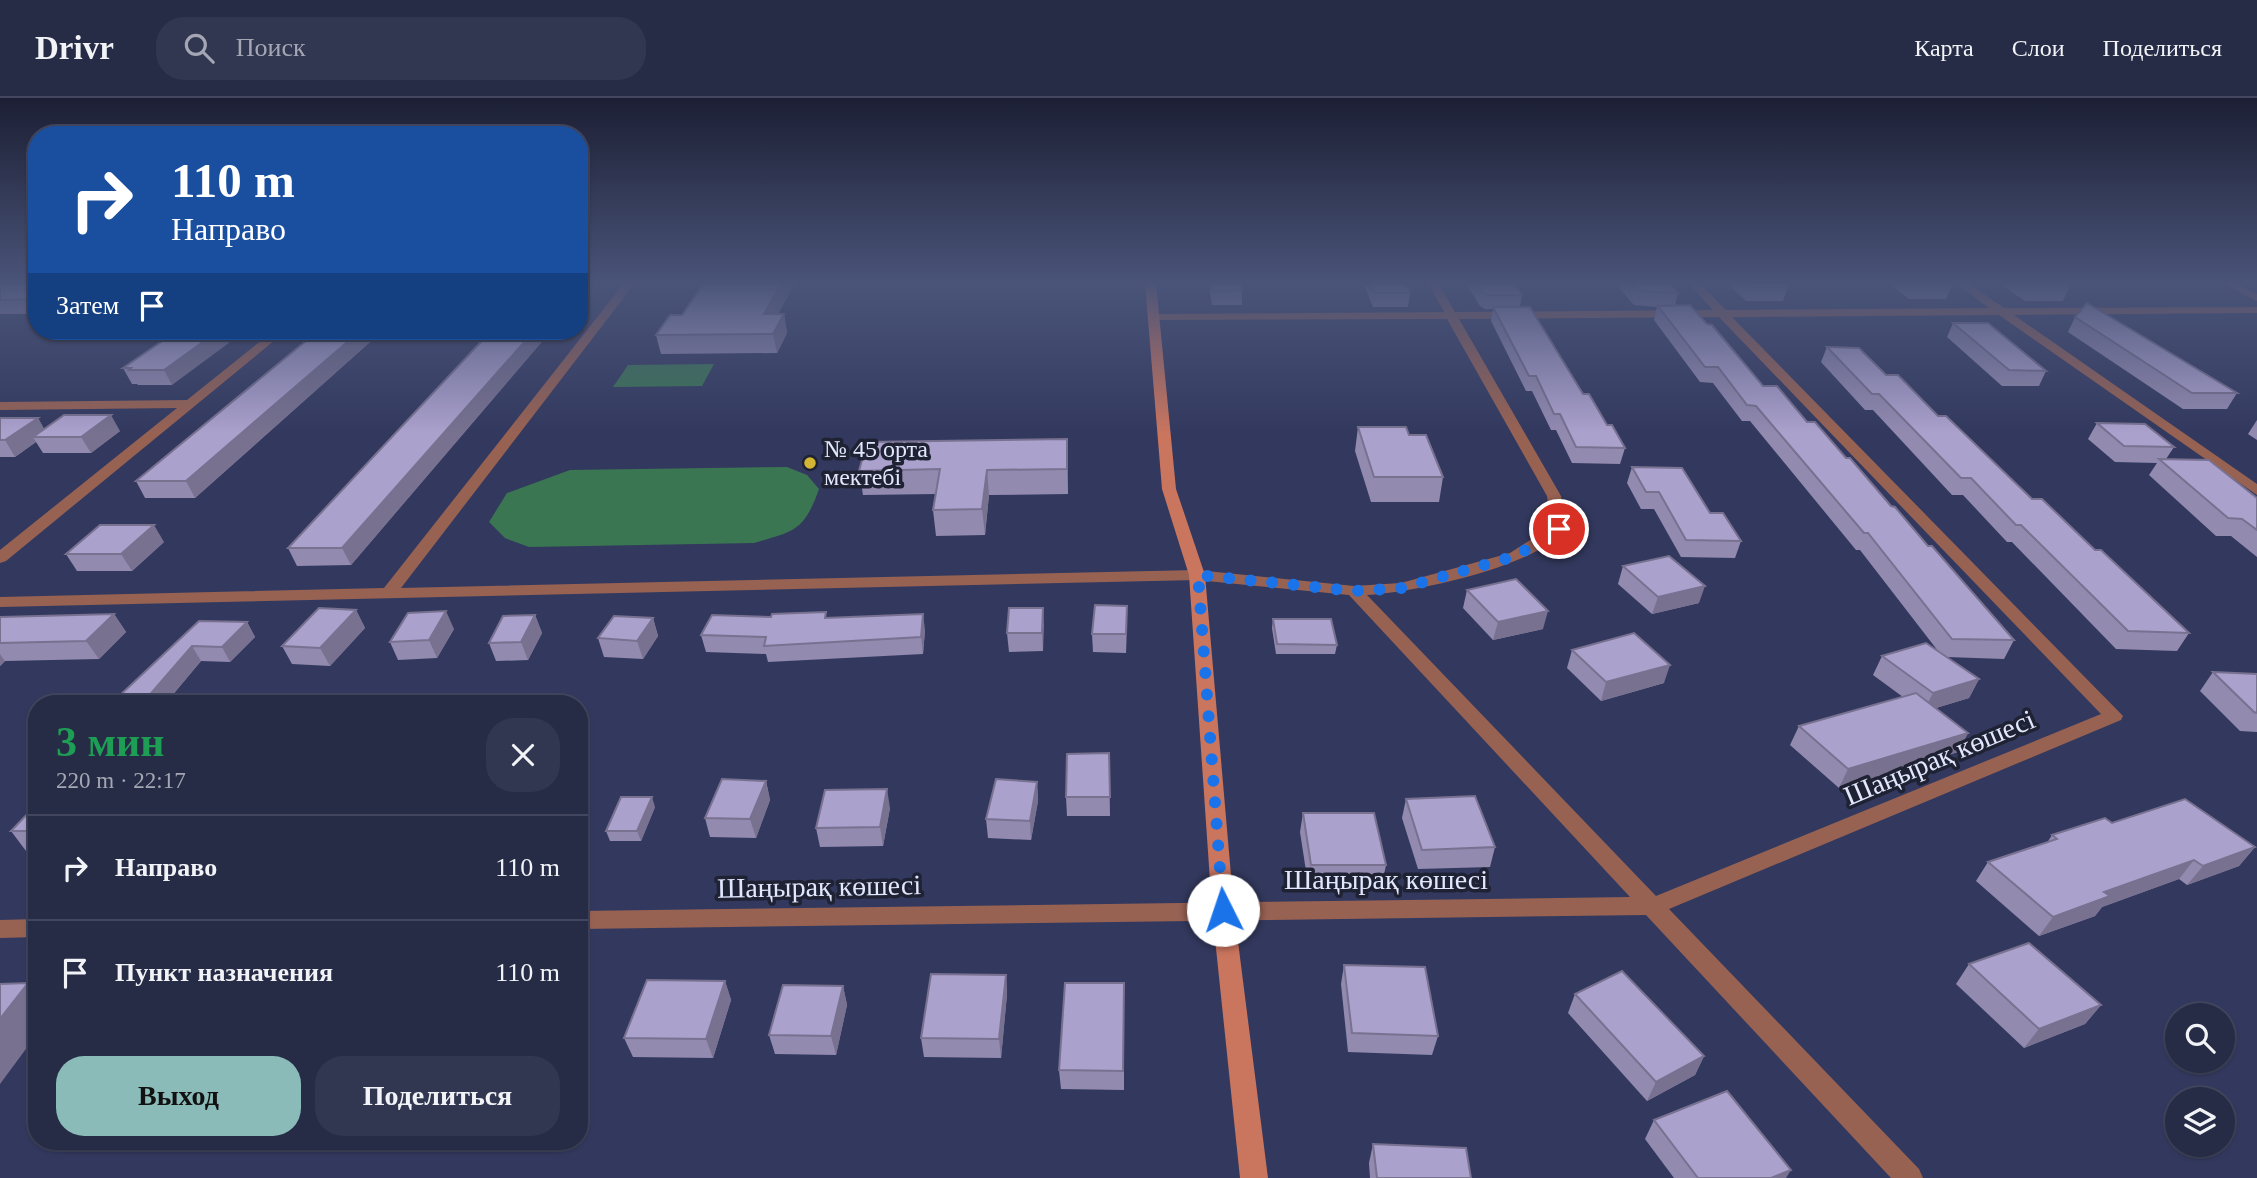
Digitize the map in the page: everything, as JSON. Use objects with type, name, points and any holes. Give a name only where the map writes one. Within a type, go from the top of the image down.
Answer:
[{"type":"street","points":[[1154,333],[1168,489],[1198,575],[1223,910],[1254,1178]]},
{"type":"street","points":[[0,603],[1198,575],[1354,591],[1402,588],[1516,556],[1559,529],[1555,496],[1462,333]]},
{"type":"street","name":"Шаңырақ көшесі","points":[[588,920],[1655,906],[2114,716],[1744,333]]},
{"type":"street","points":[[2033,333],[2257,491]]},
{"type":"street","points":[[0,558],[269,340]]},
{"type":"street","points":[[387,596],[585,340]]},
{"type":"street","points":[[0,406],[190,404]]},
{"type":"street","points":[[1354,591],[1655,906],[1909,1178]]},
{"type":"street","points":[[0,929],[28,928]]},
{"type":"green space","points":[[714,364],[702,386],[613,387],[628,365]]},
{"type":"green space","points":[[787,467],[807,475],[819,489],[814,503],[803,521],[789,532],[754,543],[529,547],[505,538],[489,522],[507,493],[570,470]]},
{"type":"building","points":[[657,333],[773,333],[773,334]]},
{"type":"building","points":[[1507,333],[1546,333],[1583,394],[1589,394],[1607,425],[1612,425],[1625,448],[1576,447],[1560,414],[1554,414],[1536,376],[1529,376]]},
{"type":"building","points":[[1679,333],[1719,333],[1763,386],[1777,386],[1807,422],[1815,422],[1846,458],[1850,458],[2014,640],[1952,639],[1868,533],[1864,533],[1756,406],[1747,405],[1718,367],[1705,367]]},
{"type":"building","points":[[1965,333],[2001,333],[2046,371],[2009,370]]},
{"type":"building","points":[[2100,333],[2138,333],[2237,393],[2192,393]]},
{"type":"building","points":[[164,340],[206,340],[164,370],[123,368]]},
{"type":"building","points":[[307,340],[350,340],[186,481],[136,481]]},
{"type":"building","points":[[483,340],[526,340],[342,548],[288,548]]},
{"type":"building","points":[[1827,347],[1859,348],[1886,375],[1898,375],[1938,416],[1946,416],[2032,499],[2042,499],[2095,550],[2101,550],[2189,633],[2128,631],[2021,525],[2016,525],[1971,478],[1961,478],[1879,394],[1872,394]]},
{"type":"building","points":[[64,415],[111,415],[81,437],[33,437]]},
{"type":"building","points":[[0,418],[38,418],[5,440],[0,440]]},
{"type":"building","points":[[2097,423],[2145,424],[2174,447],[2124,446]]},
{"type":"building","points":[[1358,427],[1406,427],[1409,435],[1426,435],[1443,477],[1374,477]]},
{"type":"building","points":[[1067,439],[1067,469],[987,470],[982,509],[933,510],[940,469],[859,471],[867,442]]},
{"type":"building","points":[[2159,459],[2209,460],[2257,498],[2257,530],[2242,519],[2228,518]]},
{"type":"building","points":[[1632,467],[1682,468],[1710,513],[1723,513],[1741,541],[1686,540],[1659,492],[1646,492]]},
{"type":"building","points":[[100,525],[154,525],[121,554],[66,554]]},
{"type":"building","points":[[1669,556],[1705,586],[1658,597],[1623,566]]},
{"type":"building","points":[[1516,579],[1548,611],[1498,622],[1467,590]]},
{"type":"building","points":[[1095,605],[1127,606],[1126,634],[1092,634]]},
{"type":"building","points":[[319,608],[356,610],[320,648],[282,646]]},
{"type":"building","points":[[1009,608],[1043,608],[1042,633],[1007,633]]},
{"type":"building","points":[[446,611],[429,640],[390,642],[408,613]]},
{"type":"building","points":[[826,612],[825,618],[923,614],[921,637],[764,646],[766,637],[701,635],[712,615],[771,617],[772,614]]},
{"type":"building","points":[[114,614],[86,641],[0,643],[0,617]]},
{"type":"building","points":[[535,615],[521,642],[489,643],[503,616]]},
{"type":"building","points":[[614,616],[653,618],[637,641],[598,638]]},
{"type":"building","points":[[1273,619],[1331,619],[1337,645],[1277,644]]},
{"type":"building","points":[[199,621],[247,622],[222,647],[192,646],[150,695],[120,695]]},
{"type":"building","points":[[1634,633],[1670,665],[1606,682],[1572,650]]},
{"type":"building","points":[[1926,643],[1979,679],[1933,693],[1882,656]]},
{"type":"building","points":[[2213,672],[2257,674],[2257,713],[2254,712]]},
{"type":"building","points":[[1916,693],[1968,733],[1848,769],[1799,726]]},
{"type":"building","points":[[1109,753],[1110,797],[1066,797],[1067,754]]},
{"type":"building","points":[[722,779],[766,781],[750,819],[705,818]]},
{"type":"building","points":[[996,779],[1037,782],[1030,821],[986,819]]},
{"type":"building","points":[[887,789],[880,827],[816,828],[825,790]]},
{"type":"building","points":[[1475,796],[1495,847],[1422,850],[1406,799]]},
{"type":"building","points":[[621,797],[652,797],[637,831],[606,831]]},
{"type":"building","points":[[2185,799],[2255,847],[2203,866],[2194,860],[2104,892],[2110,896],[2053,917],[1988,862],[2057,839],[2052,835],[2105,818],[2112,823]]},
{"type":"building","points":[[28,813],[28,831],[11,831]]},
{"type":"building","points":[[1303,813],[1374,813],[1386,865],[1311,865]]},
{"type":"building","points":[[2029,943],[2101,1005],[2039,1029],[1969,964]]},
{"type":"building","points":[[1344,965],[1425,967],[1438,1036],[1352,1033]]},
{"type":"building","points":[[1622,971],[1704,1056],[1656,1082],[1575,994]]},
{"type":"building","points":[[931,974],[1006,975],[999,1039],[921,1038]]},
{"type":"building","points":[[647,980],[725,981],[706,1039],[624,1038]]},
{"type":"building","points":[[28,983],[0,1019],[0,984]]},
{"type":"building","points":[[1065,983],[1124,983],[1123,1071],[1059,1070]]},
{"type":"building","points":[[783,985],[843,986],[831,1036],[769,1035]]},
{"type":"building","points":[[1727,1091],[1791,1170],[1771,1178],[1698,1178],[1654,1120]]},
{"type":"building","points":[[1373,1144],[1466,1148],[1471,1178],[1377,1178]]},
{"type":"place","name":"№ 45 орта мектебі","points":[[810,463]]},
{"type":"route","points":[[1223,910],[1198,575],[1354,591],[1402,588],[1516,556],[1559,529]]}]
